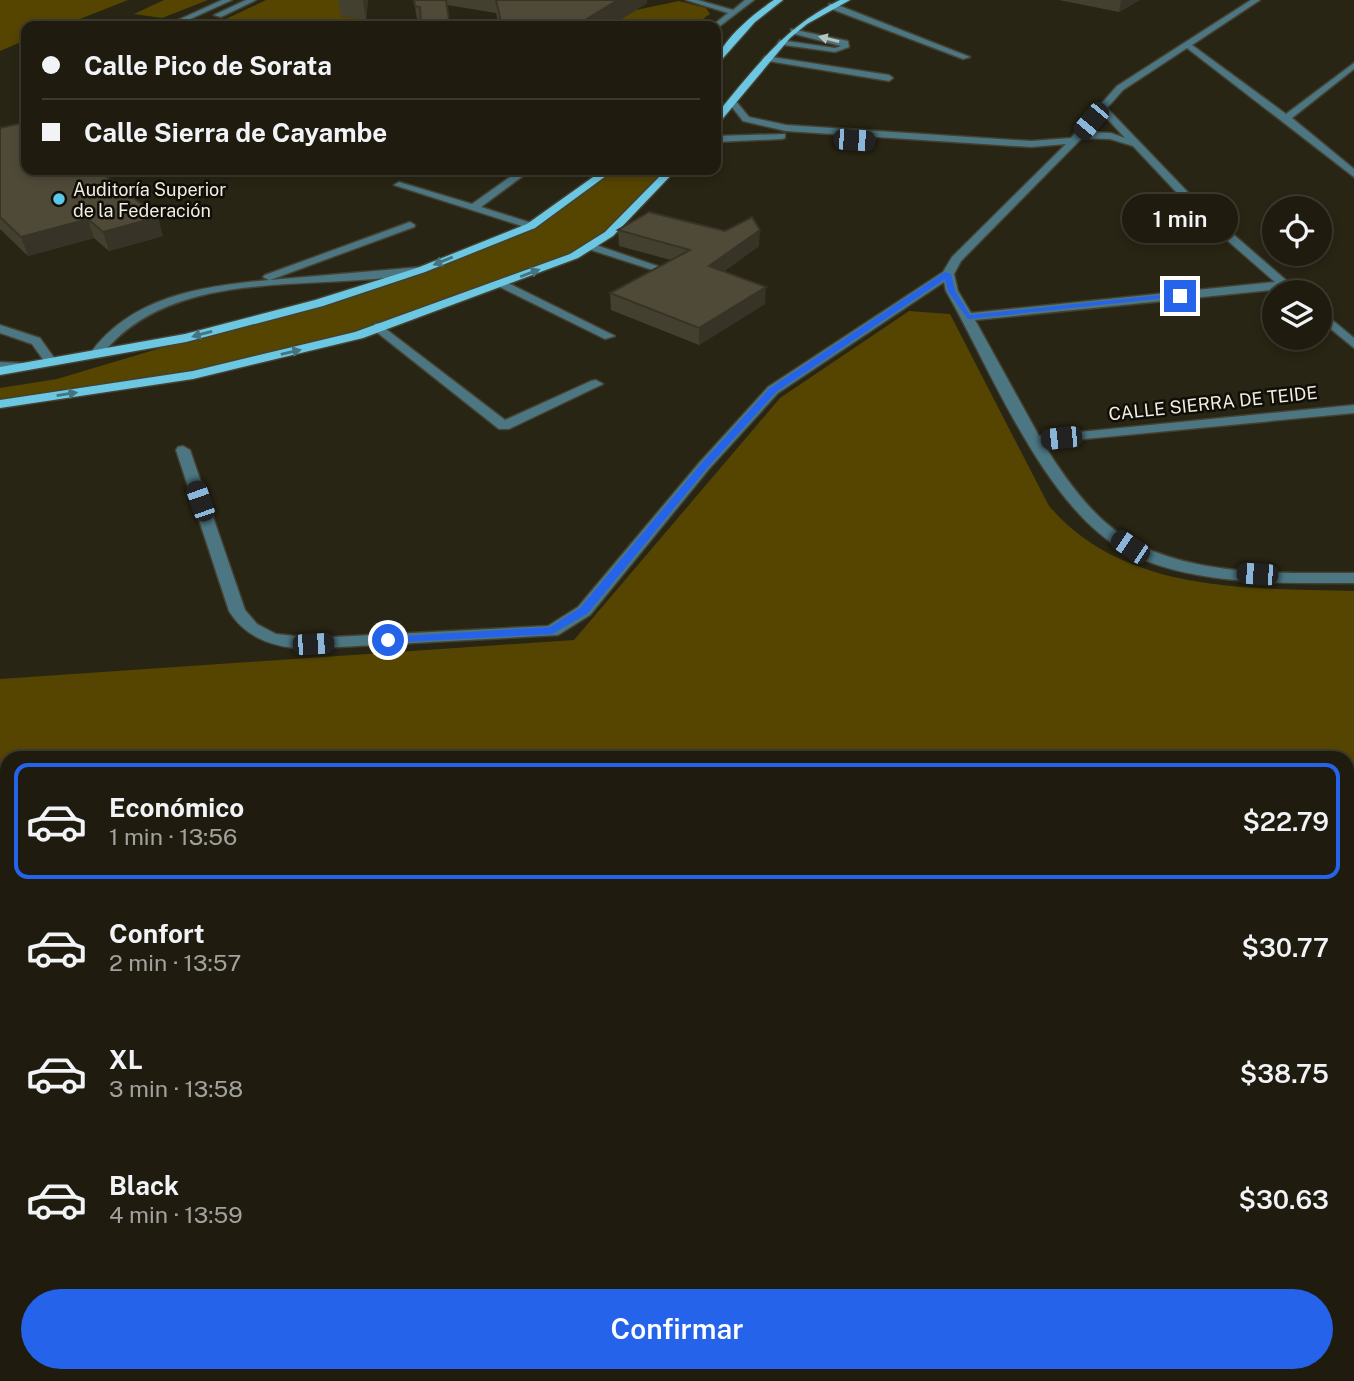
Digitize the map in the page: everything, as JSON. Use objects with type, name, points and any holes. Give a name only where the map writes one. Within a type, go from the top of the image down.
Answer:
[{"type":"main road","points":[[721,48],[780,0]]},
{"type":"main road","points":[[721,115],[780,42],[812,16],[846,0]]},
{"type":"main road","points":[[721,57],[734,39]]},
{"type":"main road","points":[[0,368],[22,367],[186,338],[319,303],[421,270],[531,226],[602,175]]},
{"type":"main road","points":[[0,404],[193,375],[359,335],[574,256],[609,234],[666,175]]},
{"type":"street","points":[[180,21],[228,0]]},
{"type":"street","points":[[205,21],[252,0]]},
{"type":"street","points":[[690,0],[732,12]]},
{"type":"street","points":[[721,22],[750,0]]},
{"type":"street","points":[[183,450],[237,611],[250,628],[260,634],[285,642],[313,644],[552,631],[584,611],[704,466],[773,390],[948,274],[956,258],[1062,155],[1120,88],[1256,0]]},
{"type":"street","points":[[832,6],[966,57]]},
{"type":"street","points":[[780,42],[835,50],[845,47],[845,43],[794,31]]},
{"type":"street","points":[[1187,45],[1286,118],[1354,174]]},
{"type":"street","points":[[765,58],[889,78]]},
{"type":"street","points":[[1286,118],[1354,65]]},
{"type":"street","points":[[732,102],[746,119],[786,128],[1031,144],[1111,136],[1135,145]]},
{"type":"street","points":[[1102,108],[1200,211],[1279,280]]},
{"type":"street","points":[[721,139],[803,136],[1062,155]]},
{"type":"street","points":[[475,207],[519,175]]},
{"type":"street","points":[[399,185],[531,226]]},
{"type":"street","points":[[250,284],[410,225]]},
{"type":"street","points":[[589,246],[666,271]]},
{"type":"street","points":[[96,354],[104,341],[124,324],[150,310],[202,292],[250,284],[421,270]]},
{"type":"street","points":[[948,274],[952,291],[1035,440],[1077,503],[1103,530],[1130,547],[1161,560],[1233,572],[1305,578],[1354,578]]},
{"type":"street","points":[[502,284],[609,336]]},
{"type":"street","points":[[968,317],[1262,291]]},
{"type":"street","points":[[1332,325],[1354,344]]},
{"type":"street","points":[[378,327],[504,426],[596,384]]},
{"type":"street","points":[[0,329],[36,341],[51,362]]},
{"type":"street","name":"CALLE SIERRA DE TEIDE","points":[[1035,440],[1354,409]]},
{"type":"shaded area","points":[[0,0],[128,0],[75,21],[21,21],[21,42],[0,51]]},
{"type":"shaded area","points":[[164,0],[208,0],[162,18],[134,14]]},
{"type":"shaded area","points":[[266,0],[343,0],[341,16],[376,21],[222,21]]},
{"type":"shaded area","points":[[679,1],[706,8],[710,14],[700,21],[618,21],[636,10]]},
{"type":"shaded area","points":[[605,175],[666,175],[606,233],[571,254],[378,327],[194,374],[0,402],[0,388],[57,379],[421,270],[534,225]]},
{"type":"shaded area","points":[[909,311],[950,314],[1049,506],[1080,535],[1114,556],[1151,571],[1190,580],[1272,589],[1354,591],[1354,751],[0,751],[0,679],[574,640],[780,398]]},
{"type":"building","points":[[414,0],[446,0],[449,21],[421,21],[420,7],[415,6]]},
{"type":"building","points":[[496,0],[618,0],[583,21],[501,21]]},
{"type":"building","name":"Auditoría Superior de la Federación","points":[[21,123],[21,175],[104,175],[158,217],[103,232],[88,219],[21,237],[0,217],[0,128]]},
{"type":"building","points":[[649,212],[725,231],[752,217],[760,230],[709,266],[766,287],[699,328],[610,293],[690,250],[618,230]]},
{"type":"place","name":"Auditoría Superior de la Federación","points":[[59,199]]},
{"type":"route","points":[[388,640],[552,631],[584,611],[704,466],[773,390],[948,274],[952,291],[968,317],[1180,296]]}]
